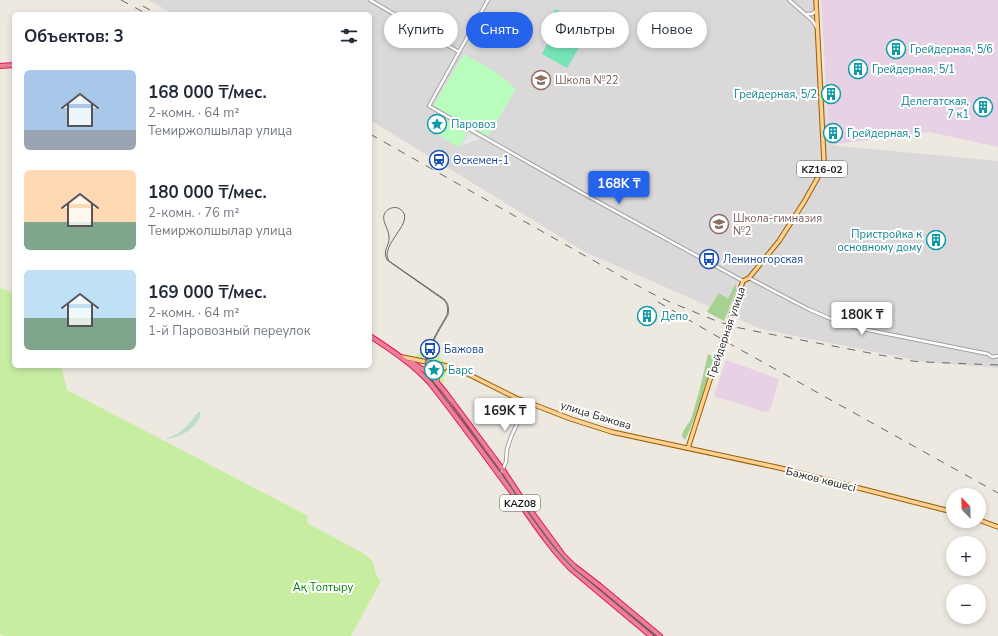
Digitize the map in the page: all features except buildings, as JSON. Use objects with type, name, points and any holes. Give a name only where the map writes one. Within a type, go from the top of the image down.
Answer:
[{"type":"highway","points":[[0,66],[12,65]]},
{"type":"highway","name":"улица Бажова","points":[[372,337],[402,357]]},
{"type":"highway","points":[[402,357],[429,373],[503,470],[522,499],[563,555],[574,566],[660,636]]},
{"type":"highway","name":"KAZ08","points":[[402,357],[430,383],[500,475],[559,558],[651,636]]},
{"type":"main road","name":"Грейдерная улица","points":[[688,448],[743,281],[749,278],[779,241],[804,202],[822,169],[824,157],[816,0]]},
{"type":"main road","name":"улица Бажова","points":[[402,357],[447,366],[467,372],[506,393],[571,419],[612,432],[688,448]]},
{"type":"main road","points":[[437,383],[436,377],[438,373],[447,366]]},
{"type":"main road","name":"Бажов көшесі","points":[[688,448],[780,468],[946,510]]},
{"type":"main road","points":[[986,523],[998,527]]},
{"type":"street","points":[[370,0],[459,52]]},
{"type":"street","points":[[488,0],[430,106],[584,194],[743,281]]},
{"type":"street","points":[[789,0],[812,21],[817,29]]},
{"type":"street","points":[[804,13],[811,15],[816,11]]},
{"type":"street","points":[[749,278],[808,309],[836,321],[858,328],[988,354],[992,357],[998,356]]},
{"type":"street","points":[[500,475],[506,462],[507,449],[511,437],[527,402]]},
{"type":"shaded area","points":[[148,0],[816,0],[829,145],[998,161],[998,368],[925,362],[761,329],[585,252],[372,121],[372,12],[170,12]]},
{"type":"shaded area","points":[[821,0],[998,0],[998,147],[929,132],[829,145]]},
{"type":"shaded area","points":[[468,133],[480,139],[461,146]]},
{"type":"shaded area","points":[[726,360],[779,379],[770,411],[765,412],[714,396]]},
{"type":"green space","points":[[555,9],[560,12],[553,12]]},
{"type":"green space","points":[[545,48],[579,48],[567,68],[542,54]]},
{"type":"green space","points":[[464,54],[496,72],[516,89],[488,136],[433,106]]},
{"type":"green space","points":[[433,115],[467,133],[459,147],[426,128]]},
{"type":"green space","points":[[735,285],[736,290],[724,321],[707,312],[719,293],[728,299]]},
{"type":"green space","name":"Ақ Толтыру","points":[[0,288],[12,292],[12,368],[62,368],[67,390],[308,516],[307,523],[370,558],[376,574],[381,581],[351,636],[4,636],[0,634]]},
{"type":"green space","points":[[429,345],[430,346],[425,360],[414,358],[424,349]]},
{"type":"green space","points":[[433,347],[445,364],[429,361]]},
{"type":"green space","points":[[708,354],[714,357],[698,409],[685,440],[682,436],[684,429],[691,419],[694,411]]},
{"type":"green space","points":[[428,365],[441,366],[441,368],[435,375],[429,371]]},
{"type":"green space","points":[[443,370],[449,371],[448,374],[446,373],[443,379],[445,381],[442,383],[439,379],[439,374]]},
{"type":"green space","points":[[198,412],[200,412],[200,417],[195,425],[189,430],[179,435],[165,439],[176,435],[183,430]]},
{"type":"tram line","points":[[655,636],[573,568],[563,557],[553,546],[544,534],[492,461],[431,380],[425,367],[427,353],[433,339],[447,315],[448,309],[447,305],[444,300],[387,260],[385,253],[389,240],[389,233],[384,222],[384,215],[389,209],[398,208],[404,214],[402,227],[389,248],[387,255],[389,261],[444,299],[447,303],[448,307],[448,311],[448,315],[428,353],[428,371],[434,383],[455,408],[498,467],[539,527],[550,541],[561,555],[573,568],[657,636]]},
{"type":"railway","points":[[121,0],[143,12]]},
{"type":"railway","points":[[143,6],[154,12]]},
{"type":"railway","points":[[372,135],[649,292],[714,320],[735,327],[759,332],[912,361],[998,365]]},
{"type":"railway","points":[[658,302],[732,345],[998,493]]},
{"type":"place","name":"Грейдерная, 5/6","points":[[896,49]]},
{"type":"place","name":"Грейдерная, 5/1","points":[[858,69]]},
{"type":"place","name":"Школа №22","points":[[541,80]]},
{"type":"place","name":"Грейдерная, 5/2","points":[[831,94]]},
{"type":"place","name":"Делегатская, 7 к1","points":[[983,107]]},
{"type":"place","name":"Паровоз","points":[[437,124]]},
{"type":"place","name":"Грейдерная, 5","points":[[833,133]]},
{"type":"place","name":"Өскемен-1","points":[[439,160]]},
{"type":"place","name":"Школа-гимназия №2","points":[[719,224]]},
{"type":"place","name":"Пристройка к основному дому","points":[[936,240]]},
{"type":"place","name":"Лениногорская","points":[[709,259]]},
{"type":"place","name":"Депо","points":[[647,316]]},
{"type":"place","name":"Бажова","points":[[430,349]]},
{"type":"place","name":"Барс","points":[[434,370]]}]
